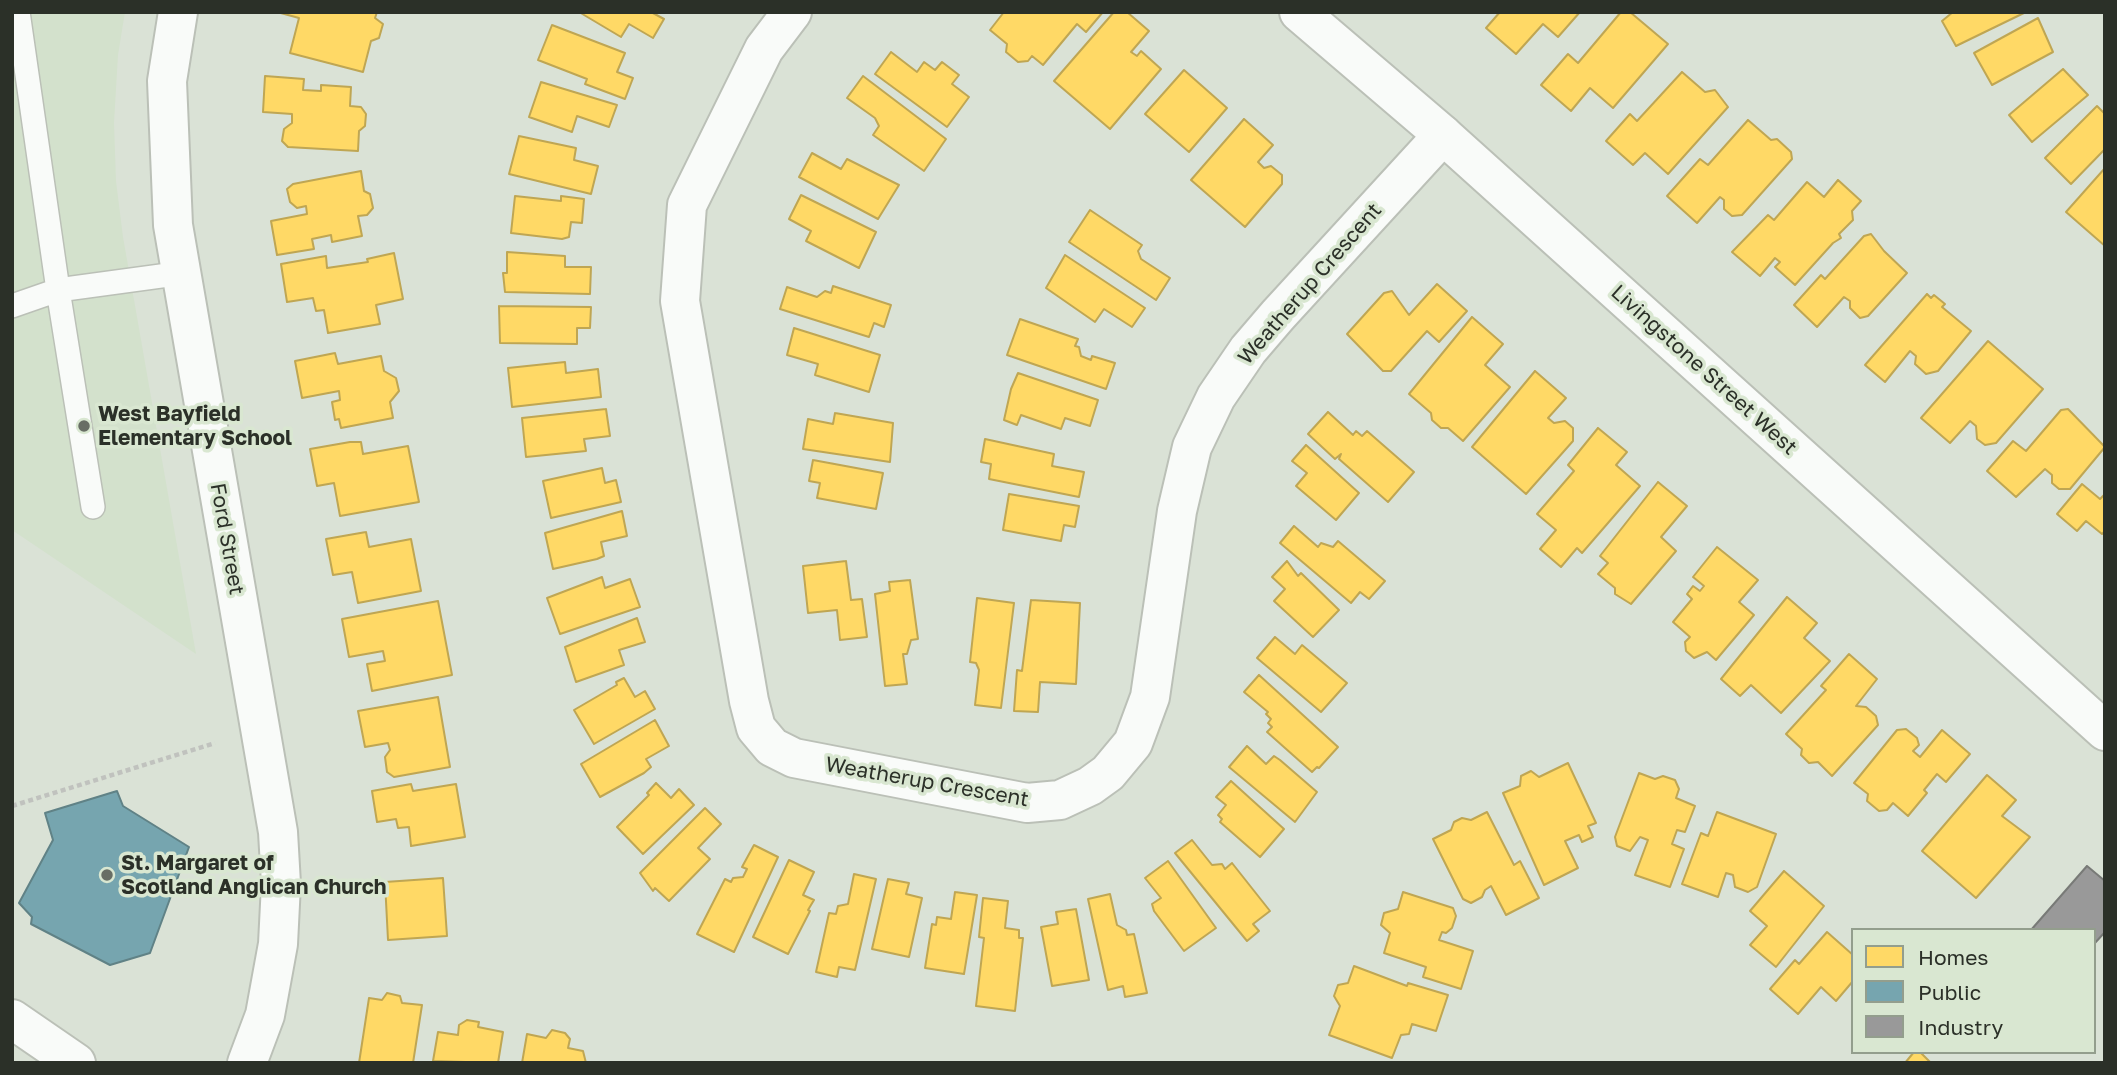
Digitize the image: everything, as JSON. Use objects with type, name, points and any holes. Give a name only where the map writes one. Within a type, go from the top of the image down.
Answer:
[{"type":"street","name":"Ford Street","points":[[178,12],[167,81],[173,225],[278,832],[281,884],[278,944],[265,1015],[247,1063]]},
{"type":"street","name":"Weatherup Crescent","points":[[793,12],[764,49],[687,205],[680,301],[749,701],[756,728],[772,747],[794,758],[1027,803],[1060,800],[1090,786],[1108,773],[1133,743],[1150,696],[1177,511],[1192,447],[1216,397],[1248,350],[1278,315],[1443,135]]},
{"type":"street","name":"Livingstone Street West","points":[[1299,12],[1443,135],[2105,731]]},
{"type":"street","points":[[12,1019],[76,1063]]},
{"type":"lane","points":[[18,12],[93,507]]},
{"type":"lane","points":[[12,306],[58,290],[183,273]]},
{"type":"path","points":[[12,806],[215,743]]},
{"type":"shaded area","name":"West Bayfield Elementary School","points":[[12,12],[125,12],[118,55],[114,123],[116,181],[123,237],[196,654],[12,530]]},
{"type":"building: Homes","points":[[277,12],[377,12],[375,18],[383,24],[379,38],[371,41],[363,72],[290,53],[299,18]]},
{"type":"building: Homes","points":[[579,12],[651,12],[664,19],[653,38],[629,24],[621,37]]},
{"type":"building: Homes","points":[[1004,12],[1103,12],[1086,32],[1077,24],[1043,65],[1032,56],[1028,61],[1018,62],[1006,52],[1007,44],[990,30]]},
{"type":"building: Homes","points":[[1114,12],[1127,12],[1149,31],[1131,52],[1137,56],[1141,51],[1161,69],[1110,129],[1054,81]]},
{"type":"building: Homes","points":[[1500,12],[1580,12],[1558,37],[1543,24],[1516,54],[1486,28]]},
{"type":"building: Homes","points":[[1621,12],[1630,12],[1668,44],[1613,108],[1590,88],[1571,111],[1541,85],[1568,54],[1578,63]]},
{"type":"building: Homes","points":[[1953,12],[2026,12],[1956,46],[1942,21]]},
{"type":"building: Homes","points":[[2038,18],[2053,52],[1992,85],[1974,53]]},
{"type":"building: Homes","points":[[552,25],[625,53],[617,72],[633,78],[625,99],[585,84],[587,79],[538,60]]},
{"type":"building: Homes","points":[[891,52],[917,72],[924,62],[935,70],[942,62],[959,75],[952,84],[969,97],[947,127],[875,74]]},
{"type":"building: Homes","points":[[2063,69],[2088,95],[2032,142],[2009,115]]},
{"type":"building: Homes","points":[[1184,70],[1227,108],[1189,152],[1145,114]]},
{"type":"building: Homes","points":[[1682,72],[1705,92],[1715,90],[1728,107],[1668,174],[1645,153],[1633,165],[1606,141],[1630,114],[1637,121]]},
{"type":"building: Homes","points":[[265,76],[304,79],[303,90],[321,91],[321,85],[351,87],[350,106],[361,107],[366,114],[365,126],[359,131],[358,151],[288,147],[282,141],[284,129],[292,123],[292,114],[263,112]]},
{"type":"building: Homes","points":[[863,76],[946,139],[924,171],[873,135],[879,126],[875,118],[847,98]]},
{"type":"building: Homes","points":[[541,82],[617,105],[609,127],[577,116],[572,132],[529,117]]},
{"type":"building: Homes","points":[[2097,106],[2105,114],[2105,149],[2071,184],[2045,158]]},
{"type":"building: Homes","points":[[1244,119],[1273,145],[1258,162],[1264,168],[1271,166],[1282,175],[1282,184],[1245,227],[1191,180]]},
{"type":"building: Homes","points":[[1748,120],[1771,140],[1777,139],[1791,152],[1792,159],[1742,215],[1732,216],[1724,209],[1724,200],[1720,197],[1697,223],[1667,196],[1700,159],[1708,165]]},
{"type":"building: Homes","points":[[519,136],[576,148],[574,160],[598,166],[591,194],[509,174]]},
{"type":"building: Homes","points":[[812,153],[841,169],[847,159],[899,185],[878,219],[799,177]]},
{"type":"building: Homes","points":[[2105,168],[2105,246],[2066,212]]},
{"type":"building: Homes","points":[[361,171],[364,191],[370,194],[373,208],[367,215],[358,216],[362,236],[332,242],[331,235],[312,239],[314,249],[277,255],[271,221],[307,214],[306,206],[297,208],[290,202],[287,189],[293,184]]},
{"type":"building: Homes","points":[[1838,180],[1861,201],[1852,211],[1853,220],[1839,234],[1841,238],[1833,243],[1795,285],[1775,267],[1780,262],[1775,258],[1760,276],[1732,252],[1768,215],[1774,220],[1807,182],[1824,197]]},
{"type":"building: Homes","points":[[801,195],[876,232],[859,268],[806,241],[811,231],[789,219]]},
{"type":"building: Homes","points":[[515,196],[561,201],[561,196],[584,199],[582,223],[571,222],[569,237],[562,239],[511,233]]},
{"type":"building: Homes","points":[[1090,210],[1142,245],[1138,251],[1141,259],[1170,278],[1156,300],[1069,242]]},
{"type":"building: Homes","points":[[1871,234],[1907,273],[1868,316],[1860,318],[1850,308],[1850,301],[1844,297],[1817,327],[1794,305],[1821,275],[1825,279],[1864,236]]},
{"type":"building: Homes","points":[[507,252],[565,256],[565,267],[591,267],[590,294],[505,292],[503,273],[507,273]]},
{"type":"building: Homes","points":[[394,253],[403,299],[376,305],[380,324],[328,333],[324,310],[316,311],[313,298],[287,302],[281,264],[326,256],[327,268],[368,262],[367,259]]},
{"type":"building: Homes","points":[[1065,255],[1145,308],[1132,327],[1104,309],[1095,322],[1046,288]]},
{"type":"building: Homes","points":[[1437,284],[1467,311],[1439,342],[1427,331],[1391,371],[1383,371],[1347,334],[1384,293],[1392,291],[1409,315]]},
{"type":"building: Homes","points":[[833,286],[891,305],[884,327],[874,323],[869,337],[780,309],[787,287],[817,297],[825,291],[831,293]]},
{"type":"building: Homes","points":[[1927,294],[1931,298],[1934,295],[1945,304],[1942,307],[1971,331],[1938,371],[1926,374],[1915,364],[1916,356],[1910,351],[1885,382],[1865,365]]},
{"type":"building: Homes","points":[[499,306],[591,307],[590,328],[577,328],[577,344],[500,343]]},
{"type":"building: Homes","points":[[1472,317],[1503,344],[1485,365],[1510,387],[1463,441],[1448,428],[1441,428],[1432,420],[1431,413],[1409,394]]},
{"type":"building: Homes","points":[[1020,319],[1078,339],[1075,346],[1079,347],[1081,356],[1091,360],[1092,356],[1115,363],[1106,389],[1007,355]]},
{"type":"building: Homes","points":[[794,328],[880,355],[869,392],[815,375],[818,364],[787,355]]},
{"type":"building: Homes","points":[[1988,341],[2043,389],[1996,443],[1985,445],[1977,439],[1976,426],[1970,421],[1950,443],[1921,418]]},
{"type":"building: Homes","points":[[335,353],[338,364],[381,356],[384,371],[396,378],[399,391],[390,402],[393,418],[341,428],[339,419],[335,420],[332,402],[340,400],[339,391],[302,398],[295,361]]},
{"type":"building: Homes","points":[[565,362],[566,373],[598,369],[601,397],[512,407],[508,368]]},
{"type":"building: Homes","points":[[1535,371],[1566,398],[1548,418],[1554,423],[1565,421],[1573,428],[1573,441],[1526,494],[1472,447]]},
{"type":"building: Homes","points":[[1018,373],[1098,400],[1090,426],[1065,418],[1061,429],[1021,415],[1017,425],[1004,420],[1011,389]]},
{"type":"building: Homes","points":[[606,409],[610,436],[584,439],[586,451],[526,457],[522,418]]},
{"type":"building: Homes","points":[[2068,409],[2105,447],[2070,489],[2059,489],[2052,483],[2052,475],[2045,469],[2016,497],[1987,471],[2013,441],[2026,451],[2061,410]]},
{"type":"building: Homes","points":[[1328,412],[1353,435],[1356,431],[1362,436],[1367,431],[1414,472],[1388,502],[1339,459],[1341,454],[1335,459],[1308,434]]},
{"type":"building: Homes","points":[[835,413],[893,423],[890,462],[803,449],[808,419],[833,424]]},
{"type":"building: Homes","points":[[1598,428],[1627,452],[1616,465],[1640,486],[1582,553],[1577,548],[1561,567],[1540,549],[1556,530],[1537,514],[1574,471],[1568,465]]},
{"type":"building: Homes","points":[[985,439],[1054,454],[1052,466],[1084,472],[1079,497],[989,479],[991,464],[981,462]]},
{"type":"building: Homes","points":[[361,442],[363,454],[408,446],[419,502],[340,516],[334,483],[317,486],[310,449]]},
{"type":"building: Homes","points":[[1306,445],[1359,493],[1336,520],[1296,486],[1307,473],[1292,461]]},
{"type":"building: Homes","points":[[813,460],[883,473],[876,509],[817,498],[820,483],[809,481]]},
{"type":"building: Homes","points":[[602,468],[605,483],[616,480],[621,502],[551,518],[543,481]]},
{"type":"building: Homes","points":[[1658,482],[1687,506],[1661,537],[1676,551],[1631,604],[1615,594],[1615,588],[1598,574],[1608,563],[1600,556]]},
{"type":"building: Homes","points":[[2082,484],[2100,499],[2105,494],[2105,531],[2102,534],[2086,521],[2077,531],[2057,514]]},
{"type":"building: Homes","points":[[1009,494],[1079,506],[1075,527],[1064,525],[1061,541],[1003,530]]},
{"type":"building: Homes","points":[[622,511],[627,536],[601,542],[604,556],[553,569],[545,533]]},
{"type":"building: Homes","points":[[1294,526],[1318,547],[1321,543],[1333,547],[1338,541],[1385,581],[1369,599],[1360,592],[1351,603],[1280,543]]},
{"type":"building: Homes","points":[[366,532],[369,547],[411,539],[421,591],[358,603],[352,572],[333,575],[326,539]]},
{"type":"building: Homes","points":[[1717,547],[1758,580],[1739,602],[1754,615],[1716,660],[1707,652],[1694,658],[1686,651],[1685,642],[1690,637],[1673,622],[1692,599],[1687,594],[1693,586],[1700,591],[1704,586],[1693,577]]},
{"type":"building: Homes","points":[[846,561],[851,600],[862,599],[867,637],[840,640],[837,610],[808,613],[803,566]]},
{"type":"building: Homes","points":[[1287,561],[1298,576],[1301,573],[1339,610],[1313,637],[1274,601],[1285,589],[1272,577]]},
{"type":"building: Homes","points":[[602,577],[605,588],[630,579],[640,607],[560,634],[547,598]]},
{"type":"building: Homes","points":[[910,580],[918,639],[911,640],[907,654],[903,654],[907,684],[885,686],[875,594],[890,591],[889,582]]},
{"type":"building: Homes","points":[[1787,597],[1817,623],[1804,638],[1830,661],[1781,713],[1751,685],[1740,696],[1721,679]]},
{"type":"building: Homes","points":[[977,598],[1014,603],[1001,708],[975,705],[979,670],[976,663],[970,662]]},
{"type":"building: Homes","points":[[1031,600],[1080,603],[1076,684],[1040,682],[1038,712],[1014,711],[1017,670],[1022,671]]},
{"type":"building: Homes","points":[[438,601],[452,675],[372,691],[367,664],[385,661],[383,651],[349,657],[342,619]]},
{"type":"building: Homes","points":[[637,618],[645,642],[619,650],[624,665],[576,682],[565,647]]},
{"type":"building: Homes","points":[[1275,637],[1295,654],[1302,645],[1347,683],[1321,712],[1257,658]]},
{"type":"building: Homes","points":[[1849,654],[1877,679],[1856,706],[1866,707],[1876,716],[1878,725],[1832,776],[1818,762],[1809,763],[1801,755],[1802,749],[1786,734],[1826,690],[1821,686]]},
{"type":"building: Homes","points":[[1259,675],[1338,747],[1319,768],[1312,772],[1267,732],[1272,727],[1268,723],[1271,719],[1266,714],[1268,712],[1244,692]]},
{"type":"building: Homes","points":[[624,678],[635,697],[645,691],[655,709],[594,744],[574,710],[617,685],[616,682]]},
{"type":"building: Homes","points":[[438,697],[450,767],[394,777],[387,772],[385,757],[390,750],[388,743],[365,747],[358,711]]},
{"type":"building: Homes","points":[[655,720],[669,746],[646,759],[651,767],[644,773],[600,797],[581,764]]},
{"type":"building: Homes","points":[[1906,729],[1917,738],[1919,745],[1913,751],[1920,757],[1942,730],[1970,754],[1946,782],[1937,774],[1924,790],[1927,793],[1908,816],[1893,803],[1887,810],[1879,811],[1867,801],[1868,794],[1854,783],[1897,730]]},
{"type":"building: Homes","points":[[1247,746],[1266,764],[1274,756],[1317,792],[1295,822],[1229,767]]},
{"type":"building: Homes","points":[[1568,763],[1596,823],[1588,826],[1593,837],[1582,842],[1579,835],[1565,841],[1578,868],[1544,885],[1503,793],[1520,786],[1521,776],[1531,771],[1539,777]]},
{"type":"building: Homes","points":[[1639,773],[1655,779],[1663,776],[1675,780],[1679,789],[1676,798],[1695,806],[1685,832],[1677,830],[1672,844],[1684,849],[1670,887],[1635,875],[1648,840],[1640,837],[1630,851],[1617,846],[1615,837]]},
{"type":"building: Homes","points":[[1987,775],[2016,800],[2002,816],[2030,837],[1976,898],[1922,851]]},
{"type":"building: Homes","points":[[1231,781],[1284,829],[1260,857],[1220,822],[1222,819],[1218,815],[1226,805],[1216,797]]},
{"type":"building: Homes","points":[[656,783],[671,798],[679,789],[694,805],[643,854],[617,827],[649,795],[647,793]]},
{"type":"building: Homes","points":[[411,784],[413,791],[456,784],[465,837],[411,846],[409,827],[398,828],[396,819],[377,822],[372,791]]},
{"type":"building: Homes","points":[[705,808],[721,824],[698,848],[710,859],[669,901],[655,888],[653,891],[640,873]]},
{"type":"building: Homes","points":[[1487,812],[1514,865],[1520,861],[1539,898],[1506,915],[1491,886],[1485,890],[1482,897],[1471,903],[1463,899],[1433,839],[1451,830],[1454,822],[1462,818],[1471,820]]},
{"type":"building: Homes","points":[[1717,812],[1776,834],[1757,887],[1748,892],[1735,887],[1733,875],[1726,873],[1718,897],[1682,884],[1701,833],[1708,836]]},
{"type":"building: Homes","points":[[1192,840],[1212,865],[1222,864],[1225,869],[1232,863],[1270,911],[1253,924],[1259,931],[1247,941],[1175,853]]},
{"type":"building: Homes","points":[[754,845],[778,857],[734,952],[697,934],[725,879],[731,882],[733,878],[743,877],[747,869],[742,867]]},
{"type":"building: Homes","points":[[789,860],[814,872],[803,895],[814,900],[788,954],[753,937]]},
{"type":"building: Homes","points":[[1168,861],[1216,928],[1184,951],[1154,911],[1152,904],[1161,898],[1145,878]]},
{"type":"building: Homes","points":[[1784,871],[1824,906],[1776,967],[1750,945],[1767,926],[1750,911]]},
{"type":"building: Homes","points":[[854,874],[876,879],[855,970],[839,967],[837,977],[816,972],[829,913],[836,914],[838,906],[848,904]]},
{"type":"building: Homes","points":[[443,878],[447,936],[388,940],[385,882]]},
{"type":"building: Homes","points":[[888,879],[909,883],[906,894],[922,898],[909,957],[872,949]]},
{"type":"building: Homes","points":[[955,892],[977,895],[964,974],[925,968],[932,924],[936,925],[937,917],[951,919]]},
{"type":"building: Homes","points":[[1403,892],[1453,908],[1456,916],[1452,928],[1446,933],[1442,932],[1439,940],[1473,951],[1461,989],[1423,977],[1426,967],[1384,953],[1390,933],[1381,925],[1384,913],[1398,909]]},
{"type":"building: Homes","points":[[1110,894],[1117,925],[1126,930],[1127,935],[1134,934],[1147,993],[1125,997],[1123,986],[1108,990],[1088,899]]},
{"type":"building: Homes","points":[[983,898],[1008,901],[1005,928],[1019,930],[1019,938],[1023,938],[1015,1011],[976,1006],[984,938],[979,937]]},
{"type":"building: Homes","points":[[1076,909],[1089,980],[1052,986],[1041,927],[1058,924],[1056,912]]},
{"type":"building: Homes","points":[[1827,932],[1851,953],[1851,983],[1836,1001],[1821,987],[1798,1014],[1770,989],[1795,960],[1799,964]]},
{"type":"building: Homes","points":[[1354,966],[1407,986],[1408,983],[1448,995],[1436,1031],[1412,1024],[1409,1034],[1401,1035],[1392,1058],[1329,1035],[1340,1006],[1334,996],[1338,985],[1348,983]]},
{"type":"building: Homes","points":[[387,993],[400,996],[402,1003],[422,1005],[413,1063],[359,1063],[369,998],[382,1000]]},
{"type":"building: Homes","points":[[467,1020],[479,1022],[478,1027],[503,1032],[498,1063],[433,1061],[438,1032],[458,1035],[459,1025]]},
{"type":"building: Homes","points":[[552,1030],[565,1033],[570,1039],[568,1048],[583,1051],[586,1063],[522,1063],[527,1034],[546,1038]]},
{"type":"building: Homes","points":[[1912,1054],[1922,1054],[1931,1063],[1905,1063]]},
{"type":"building: Public","name":"St. Margaret of Scotland Anglican Church","points":[[117,791],[123,806],[189,847],[150,953],[110,965],[31,924],[32,917],[19,903],[53,840],[45,813]]},
{"type":"building: Industry","points":[[2087,866],[2105,881],[2105,932],[2096,942],[2096,928],[2033,928]]},
{"type":"place","name":"West Bayfield Elementary School","points":[[84,426]]},
{"type":"place","name":"St. Margaret of Scotland Anglican Church","points":[[107,875]]}]
